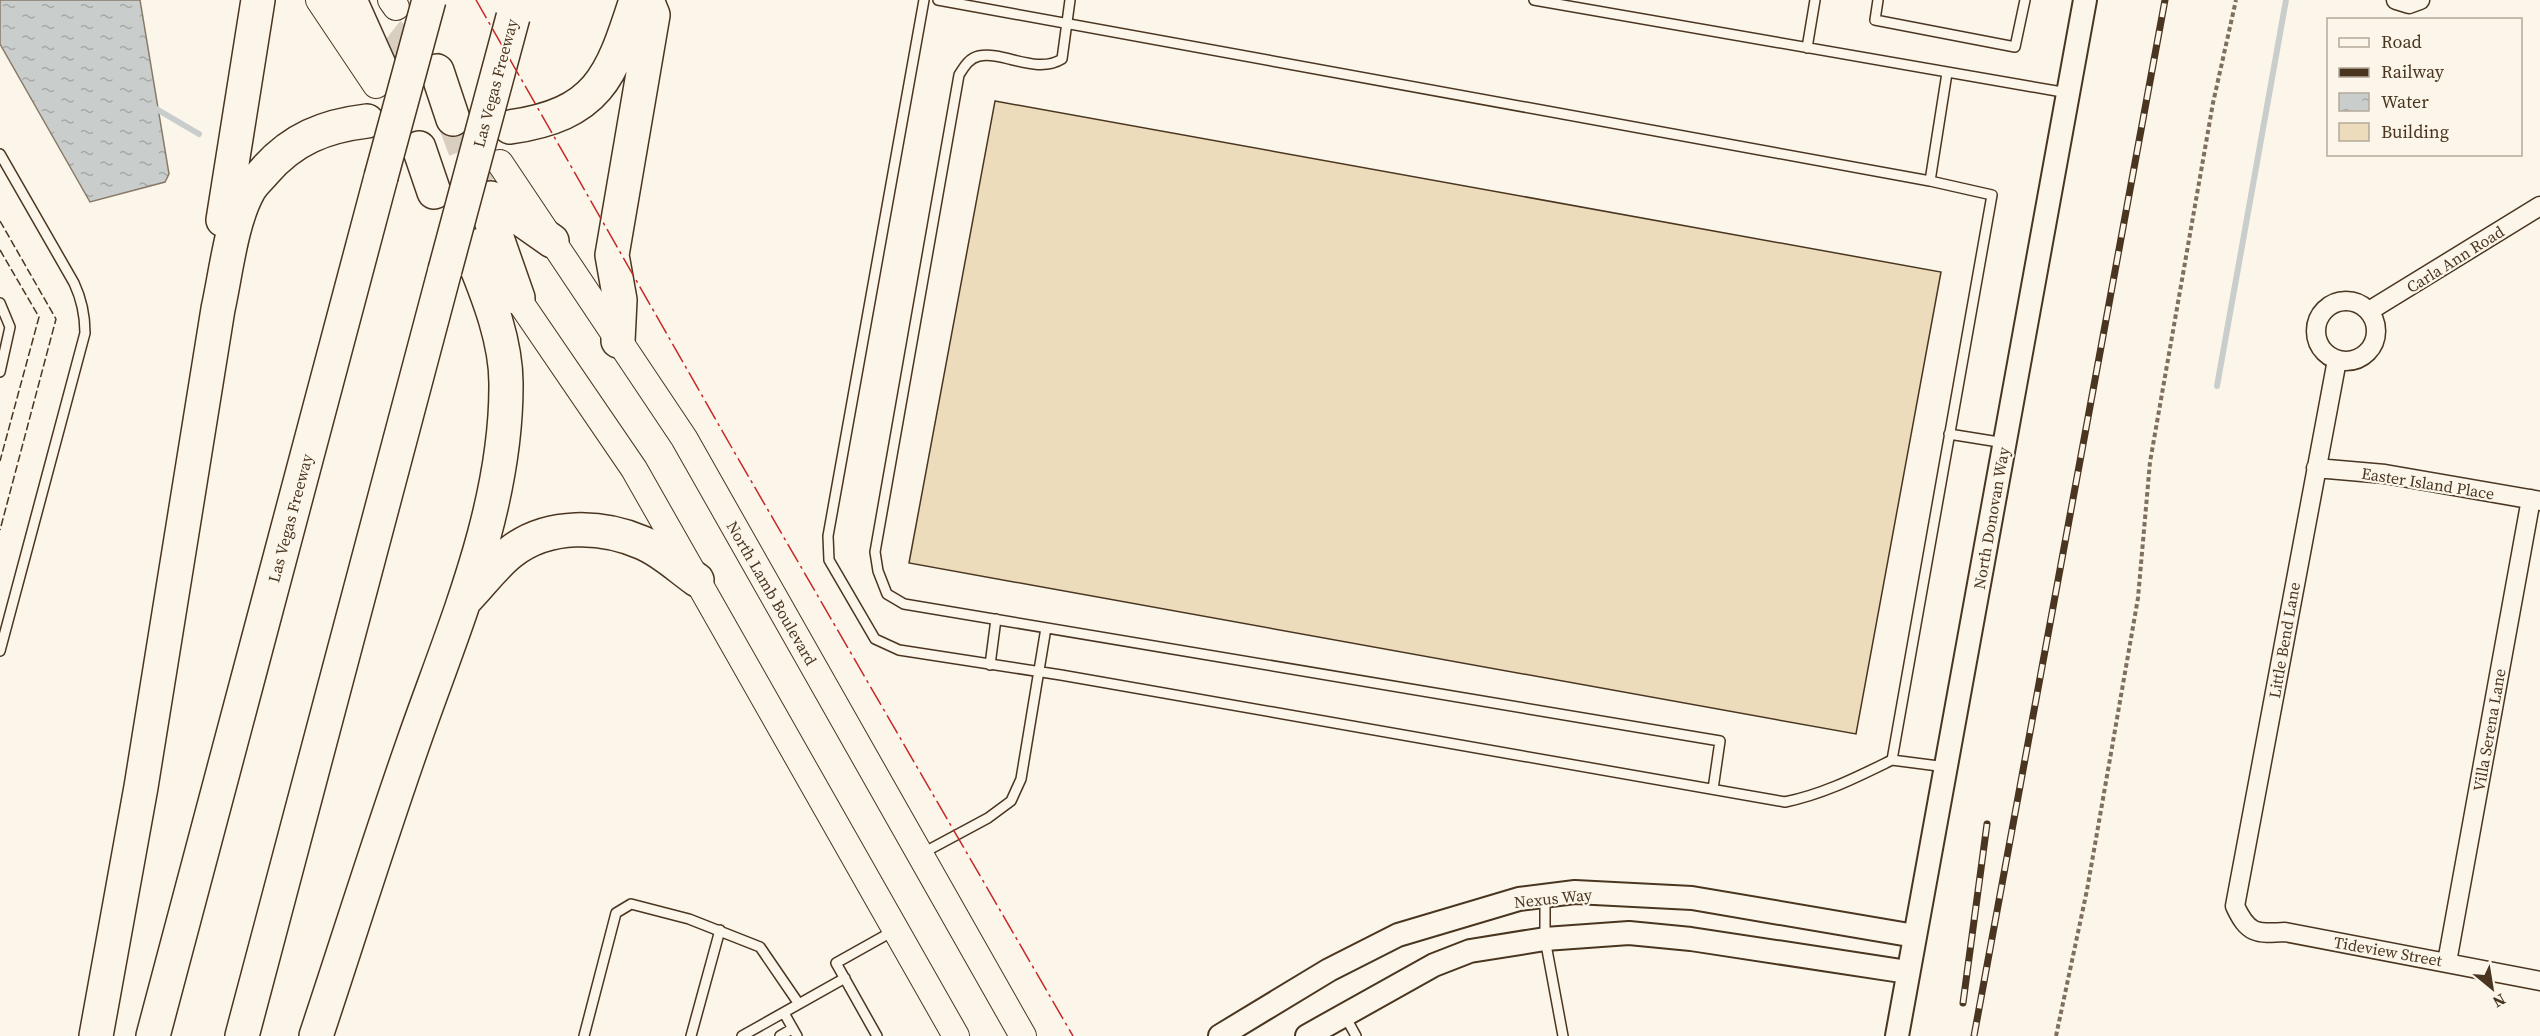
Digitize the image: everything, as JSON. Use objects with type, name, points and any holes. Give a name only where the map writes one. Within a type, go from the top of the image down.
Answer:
[{"type":"highway","points":[[218,309],[222,226],[258,0]]},
{"type":"highway","points":[[350,0],[378,76]]},
{"type":"highway","points":[[350,0],[392,14]]},
{"type":"highway","name":"Las Vegas Freeway","points":[[153,1036],[429,0]]},
{"type":"highway","points":[[510,128],[538,123],[572,110],[599,86],[618,56],[636,0]]},
{"type":"highway","points":[[618,341],[620,300],[612,255],[653,15],[647,0]]},
{"type":"highway","name":"Las Vegas Freeway","points":[[242,1036],[475,237],[516,8]]},
{"type":"highway","points":[[96,1036],[141,787],[218,309],[235,231],[249,189],[280,153],[310,134],[340,124],[367,121]]},
{"type":"highway","points":[[475,237],[552,241]]},
{"type":"highway","points":[[475,237],[518,298]]},
{"type":"highway","points":[[316,1036],[406,762],[463,603],[494,496],[504,439],[506,381],[498,331],[475,237]]},
{"type":"highway","points":[[463,603],[511,552],[542,537],[574,529],[604,531],[645,543],[697,580]]},
{"type":"main road","points":[[319,0],[378,76]]},
{"type":"main road","name":"North Lamb Boulevard","points":[[500,163],[684,438],[1023,1036]]},
{"type":"main road","points":[[518,298],[634,469],[956,1036]]},
{"type":"street","name":"North Donovan Way","points":[[1897,1036],[2085,0]]},
{"type":"street","points":[[2396,0],[2409,4],[2420,0]]},
{"type":"street","name":"Carla Ann Road","points":[[2369,311],[2540,206]]},
{"type":"street","points":[[2341,301],[2352,301],[2369,311],[2376,329],[2371,348],[2356,360],[2337,360],[2327,356],[2316,339],[2315,329],[2324,310],[2341,301]]},
{"type":"street","name":"Little Bend Lane","points":[[2241,918],[2235,906],[2236,892],[2337,360]]},
{"type":"street","name":"Easter Island Place","points":[[2316,468],[2385,474],[2535,500]]},
{"type":"street","name":"Villa Serena Lane","points":[[2447,962],[2535,500]]},
{"type":"street","name":"Nexus Way","points":[[1220,1036],[1329,970],[1398,935],[1519,899],[1575,892],[1692,898],[1915,936]]},
{"type":"street","name":"Tideview Street","points":[[2241,918],[2248,927],[2260,934],[2285,932],[2540,981]]},
{"type":"street","points":[[1307,1036],[1434,965],[1470,951],[1545,939],[1629,933],[1680,938],[1908,972]]},
{"type":"lane","points":[[924,0],[828,536],[829,560],[875,639],[898,650],[1039,672],[1785,802],[1813,796],[1892,759],[1946,766]]},
{"type":"lane","points":[[938,0],[1930,181],[1992,195],[1892,759]]},
{"type":"lane","points":[[1070,0],[1062,59],[1051,66],[979,56],[967,63],[960,75],[875,552],[878,571],[887,594],[904,604],[1720,741],[1713,789]]},
{"type":"lane","points":[[1534,0],[2068,93]]},
{"type":"lane","points":[[1807,48],[1815,0]]},
{"type":"lane","points":[[1878,0],[1875,20],[2015,47],[2025,0]]},
{"type":"lane","points":[[1930,181],[1947,73]]},
{"type":"lane","points":[[0,154],[74,283],[82,300],[85,333],[0,651]]},
{"type":"lane","points":[[0,303],[10,327],[0,372]]},
{"type":"lane","points":[[1949,435],[2005,443]]},
{"type":"lane","points":[[990,665],[996,619]]},
{"type":"lane","points":[[921,854],[988,818],[1011,801],[1021,779],[1046,628]]},
{"type":"lane","points":[[1545,896],[1545,939],[1563,1036]]},
{"type":"lane","points":[[584,1036],[616,914],[631,904],[720,930],[759,947],[799,1004]]},
{"type":"lane","points":[[877,1036],[836,963],[896,929]]},
{"type":"lane","points":[[691,1036],[720,930]]},
{"type":"lane","points":[[742,1036],[845,978]]},
{"type":"lane","points":[[780,1036],[794,1032],[784,1013]]},
{"type":"lane","points":[[1343,1014],[1356,1036]]},
{"type":"path","points":[[2056,1036],[2087,890],[2109,765],[2138,598],[2150,462],[2213,103],[2236,0]]},
{"type":"water","points":[[0,0],[140,0],[169,174],[165,182],[90,202],[0,44]]},
{"type":"building","points":[[995,101],[1941,272],[1856,734],[909,563]]},
{"type":"waterway","points":[[2217,386],[2286,0]]},
{"type":"waterway","points":[[153,107],[199,134]]},
{"type":"tunnel","points":[[390,34],[435,70]]},
{"type":"tunnel","points":[[453,119],[478,185]]},
{"type":"railway","points":[[1974,1036],[2165,0]]},
{"type":"railway","points":[[1963,1003],[1987,824]]},
{"type":"fence","points":[[0,221],[56,319],[0,530]]},
{"type":"fence","points":[[0,250],[39,317],[0,461]]},
{"type":"power","points":[[476,0],[732,448],[1073,1036]]}]
